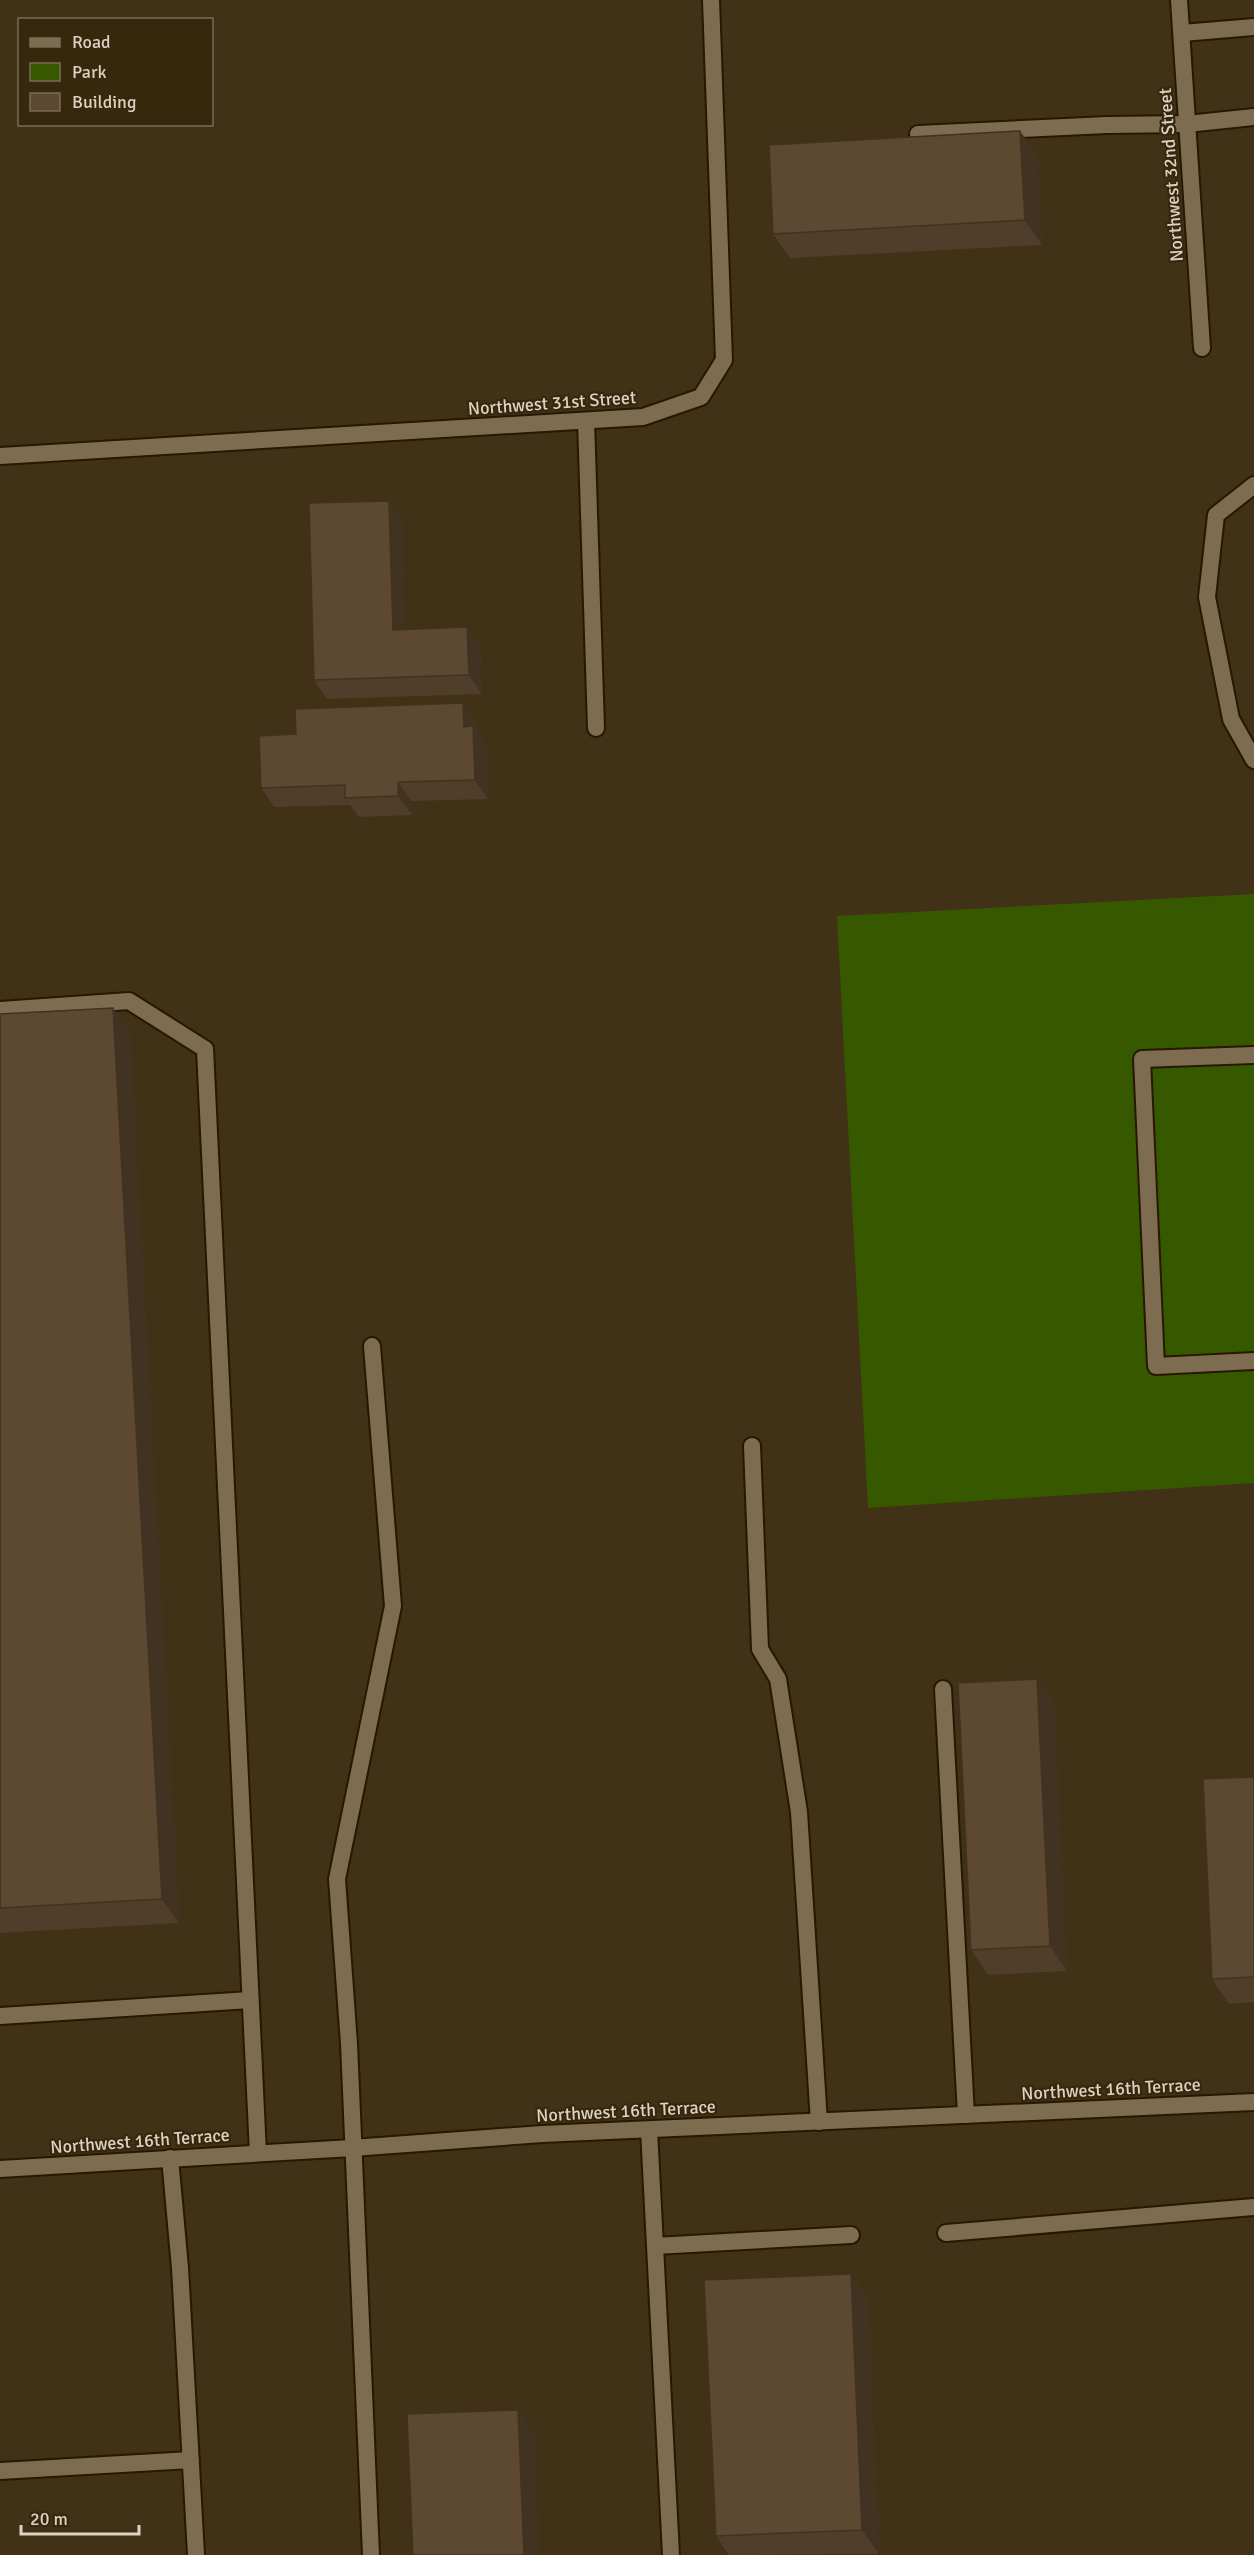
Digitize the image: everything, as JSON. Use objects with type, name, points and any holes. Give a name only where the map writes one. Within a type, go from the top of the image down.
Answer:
[{"type":"street","name":"Northwest 31st Street","points":[[0,456],[643,417],[701,397],[724,360],[711,0]]},
{"type":"street","name":"Northwest 32nd Street","points":[[1179,0],[1202,348]]},
{"type":"street","points":[[1182,33],[1254,27]]},
{"type":"street","points":[[918,134],[1107,125],[1187,124],[1254,117]]},
{"type":"street","points":[[586,421],[596,728]]},
{"type":"street","points":[[1254,485],[1216,515],[1207,597],[1231,719],[1254,760]]},
{"type":"street","points":[[0,1010],[129,1000],[205,1049],[258,2153]]},
{"type":"street","points":[[1254,1055],[1142,1059],[1156,1366],[1254,1361]]},
{"type":"street","points":[[371,2555],[349,2044],[337,1879],[393,1606],[372,1346]]},
{"type":"street","points":[[752,1446],[760,1649],[778,1679],[799,1812],[819,2122]]},
{"type":"street","points":[[943,1689],[966,2115]]},
{"type":"street","points":[[0,2016],[250,2000]]},
{"type":"street","name":"Northwest 16th Terrace","points":[[0,2169],[542,2134],[1254,2102]]},
{"type":"street","points":[[649,2130],[670,2555]]},
{"type":"street","points":[[170,2158],[180,2268],[196,2555]]},
{"type":"street","points":[[946,2232],[1254,2206]]},
{"type":"street","points":[[655,2246],[851,2235]]},
{"type":"street","points":[[0,2471],[191,2460]]},
{"type":"green space","points":[[1254,894],[1254,1483],[868,1508],[837,916]]},
{"type":"building","points":[[1020,131],[1025,220],[773,234],[769,145]]},
{"type":"building","points":[[389,501],[393,630],[467,627],[469,675],[314,680],[309,503]]},
{"type":"building","points":[[463,703],[464,727],[473,726],[475,780],[398,782],[398,796],[345,798],[345,785],[261,788],[259,736],[296,734],[295,709]]},
{"type":"building","points":[[113,1008],[162,1899],[0,1908],[0,1014]]},
{"type":"building","points":[[1037,1679],[1050,1946],[971,1950],[958,1683]]},
{"type":"building","points":[[1254,1777],[1254,1977],[1212,1979],[1203,1779]]},
{"type":"building","points":[[851,2274],[862,2530],[716,2536],[704,2280]]},
{"type":"building","points":[[518,2410],[524,2555],[413,2555],[407,2414]]}]
